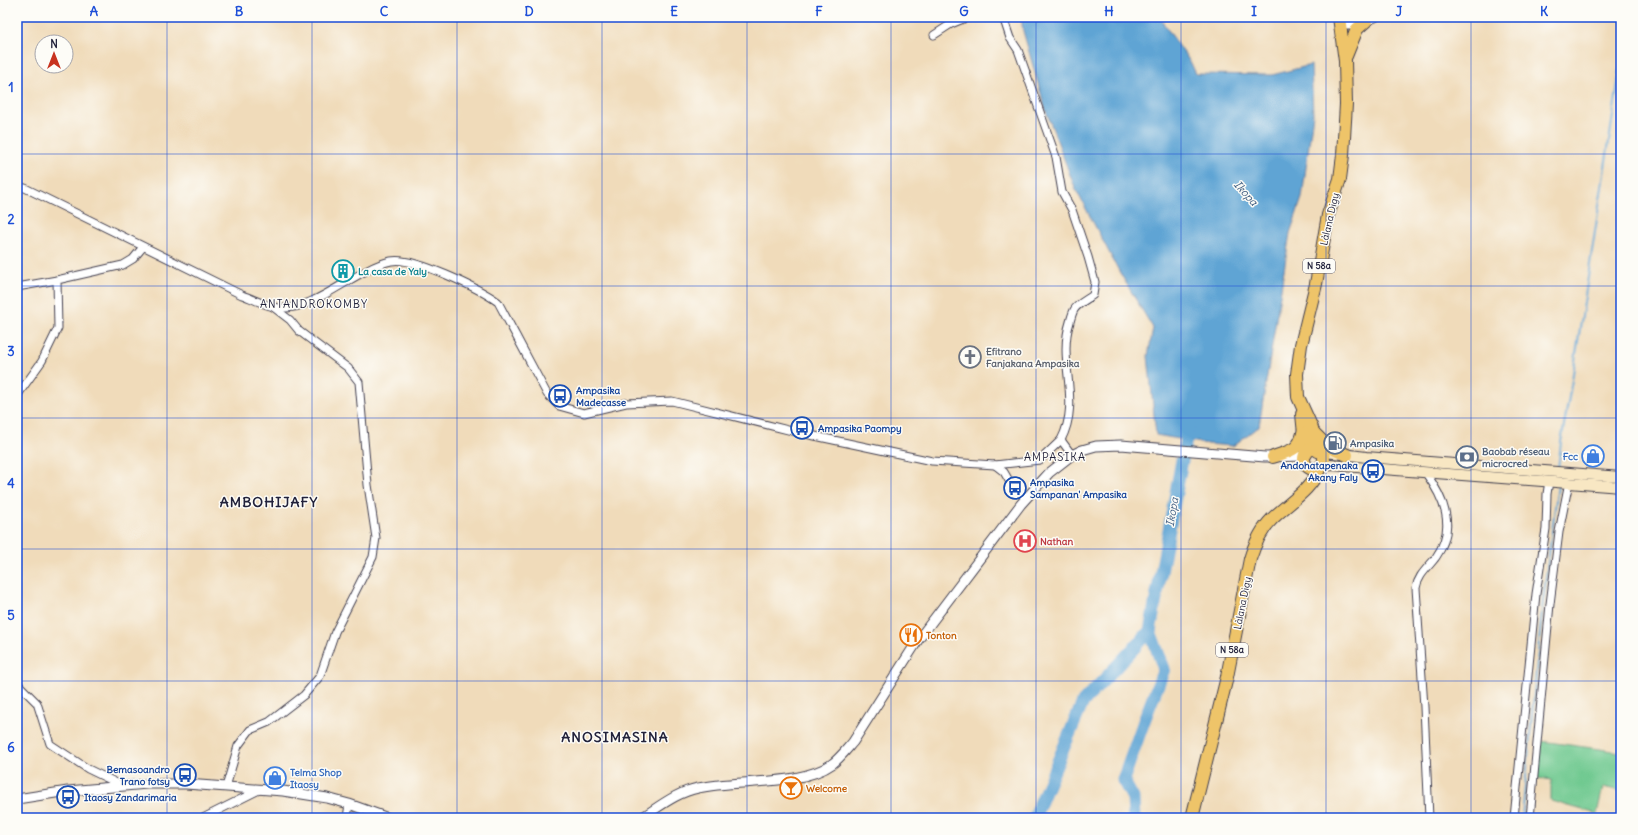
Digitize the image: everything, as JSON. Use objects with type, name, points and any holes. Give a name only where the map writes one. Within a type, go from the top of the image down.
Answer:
[{"type":"main road","name":"Làlana Digy","points":[[1308,431],[1302,404],[1297,390],[1297,374],[1301,345],[1316,284],[1328,215],[1340,179],[1345,128],[1345,61],[1337,19]]},
{"type":"main road","name":"Làlana Digy","points":[[1337,19],[1341,105],[1345,128]]},
{"type":"main road","points":[[1345,61],[1358,30],[1370,19]]},
{"type":"main road","points":[[1308,431],[1327,446],[1347,455]]},
{"type":"main road","name":"N 58a","points":[[1308,431],[1318,451]]},
{"type":"main road","name":"N 58a","points":[[1269,457],[1294,449],[1299,445],[1308,431]]},
{"type":"main road","name":"N 58a","points":[[1298,496],[1303,486],[1308,431]]},
{"type":"main road","points":[[1549,476],[1312,450],[1306,459],[1313,469],[1330,465],[1425,472],[1568,477],[1621,477]]},
{"type":"main road","points":[[1318,451],[1323,456],[1324,463],[1321,466]]},
{"type":"main road","name":"N 58a","points":[[1298,496],[1311,485],[1321,466]]},
{"type":"main road","points":[[1568,477],[1621,487]]},
{"type":"main road","name":"Làlana Digy","points":[[1192,818],[1227,676],[1250,559],[1255,543],[1273,518],[1298,496]]},
{"type":"street","points":[[934,35],[951,24],[968,17]]},
{"type":"street","points":[[273,307],[295,307],[308,302],[373,267],[393,260],[413,263],[464,282],[485,292],[498,302],[534,372],[547,394],[559,406],[584,413],[626,403],[672,401],[796,432],[932,461],[995,465],[1040,460],[1062,440],[1066,432],[1070,414],[1069,380],[1065,356],[1066,333],[1074,309],[1093,296],[1095,282],[1072,210],[1062,192],[1056,157],[1018,50],[1010,38],[1003,17]]},
{"type":"street","points":[[1337,19],[1348,25],[1356,25],[1370,19]]},
{"type":"street","points":[[17,187],[25,188],[143,247],[273,307],[290,320],[299,331],[348,368],[359,382],[368,485],[376,538],[373,557],[335,632],[320,676],[304,695],[269,722],[250,730],[238,746],[226,787]]},
{"type":"street","points":[[17,287],[57,280],[123,265],[133,259],[143,247]]},
{"type":"street","points":[[17,396],[42,361],[58,328],[57,280]]},
{"type":"street","points":[[1062,440],[1072,455]]},
{"type":"street","points":[[641,818],[678,795],[696,788],[713,785],[787,779],[805,775],[831,765],[853,742],[918,640],[1027,496],[1049,473],[1072,455],[1096,446],[1121,445],[1306,459]]},
{"type":"street","points":[[995,465],[1004,472],[1014,491],[1027,496]]},
{"type":"street","points":[[1425,472],[1442,498],[1445,508],[1446,528],[1442,546],[1436,557],[1420,577],[1416,588],[1424,699],[1429,818]]},
{"type":"street","points":[[1514,818],[1534,606],[1538,572],[1546,528],[1549,476]]},
{"type":"street","points":[[1530,818],[1550,604],[1568,477]]},
{"type":"street","points":[[17,683],[37,703],[50,744],[88,769],[123,786]]},
{"type":"street","points":[[17,799],[68,791],[123,786],[186,784],[261,789],[327,798],[388,818]]},
{"type":"street","points":[[203,818],[261,789]]},
{"type":"street","points":[[347,818],[349,804]]},
{"type":"green space","points":[[1541,741],[1621,752],[1621,791],[1603,787],[1597,814],[1551,801],[1551,780],[1537,778]]},
{"type":"water","points":[[1021,17],[1159,17],[1191,63],[1196,74],[1272,75],[1311,65],[1313,114],[1302,198],[1290,233],[1259,426],[1233,446],[1207,444],[1156,435],[1148,356],[1153,328],[1120,273],[1075,188],[1046,111],[1023,31]]},
{"type":"waterway","points":[[1558,469],[1621,64]]},
{"type":"waterway","name":"Ikopa","points":[[1134,818],[1133,798],[1123,780],[1164,669],[1150,631],[1189,423]]},
{"type":"waterway","points":[[1522,818],[1543,601],[1558,485]]},
{"type":"waterway","name":"Ikopa","points":[[1034,818],[1083,702],[1150,631]]},
{"type":"place","name":"La casa de Yaly","points":[[343,271]]},
{"type":"place","name":"Efitrano Fanjakana Ampasika","points":[[970,357]]},
{"type":"place","name":"Ampasika Madecasse","points":[[560,396]]},
{"type":"place","name":"Ampasika Paompy","points":[[802,428]]},
{"type":"place","name":"Ampasika","points":[[1335,443]]},
{"type":"place","name":"Fcc","points":[[1593,456]]},
{"type":"place","name":"Baobab réseau microcred","points":[[1467,457]]},
{"type":"place","name":"Andohatapenaka Akany Faly","points":[[1373,471]]},
{"type":"place","name":"Ampasika Sampanan' Ampasika","points":[[1015,488]]},
{"type":"place","name":"Nathan","points":[[1025,541]]},
{"type":"place","name":"Tonton","points":[[911,635]]},
{"type":"place","name":"Bemasoandro Trano fotsy","points":[[185,775]]},
{"type":"place","name":"Telma Shop Itaosy","points":[[275,778]]},
{"type":"place","name":"Welcome","points":[[791,788]]},
{"type":"place","name":"Itaosy Zandarimaria","points":[[68,797]]},
{"type":"district","name":"ANTANDROKOMBY","points":[[314,304]]},
{"type":"district","name":"AMPASIKA","points":[[1055,457]]},
{"type":"district","name":"AMBOHIJAFY","points":[[269,502]]},
{"type":"district","name":"ANOSIMASINA","points":[[615,737]]}]
